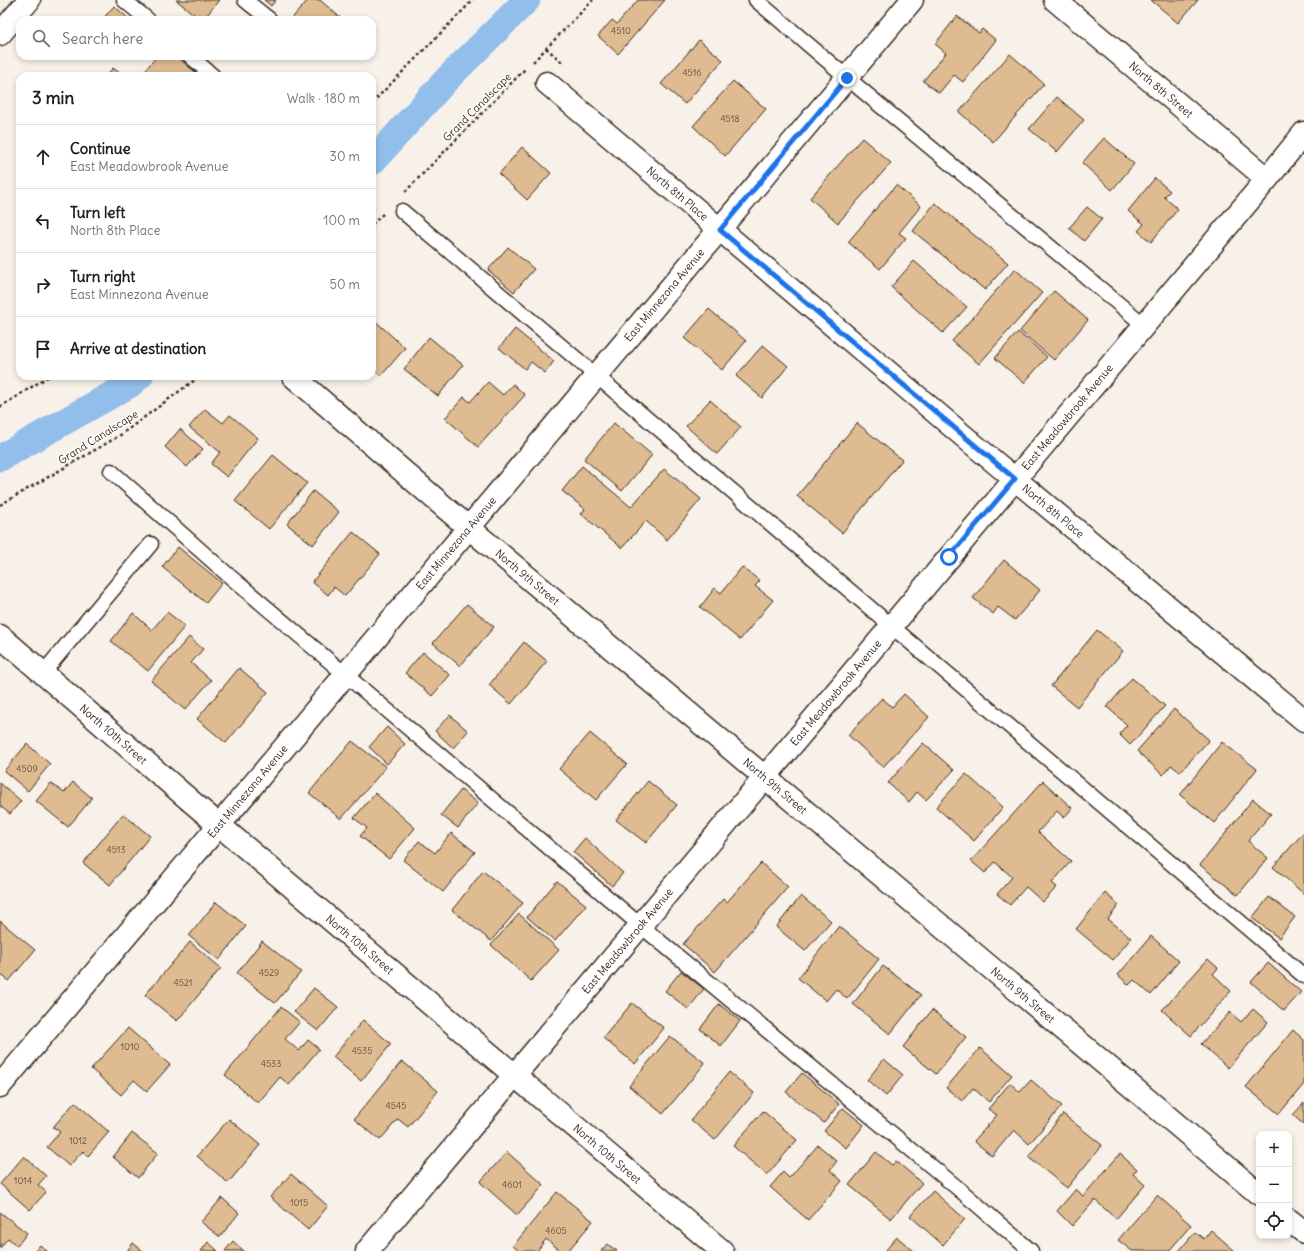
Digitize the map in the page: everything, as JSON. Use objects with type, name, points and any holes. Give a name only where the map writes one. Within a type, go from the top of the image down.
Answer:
[{"type":"street","points":[[0,34],[29,0]]},
{"type":"street","name":"East Minnezona Avenue","points":[[0,1086],[912,0]]},
{"type":"street","name":"North 8th Street","points":[[1055,0],[1267,179]]},
{"type":"street","name":"North 8th Place","points":[[547,84],[1015,479],[1304,720]]},
{"type":"street","name":"East Meadowbrook Avenue","points":[[367,1251],[641,926],[1304,133]]},
{"type":"street","name":"North 9th Street","points":[[298,380],[469,528],[1256,1191]]},
{"type":"street","name":"North 10th Street","points":[[0,636],[219,825],[722,1251]]},
{"type":"street","points":[[1292,1222],[1304,1232]]},
{"type":"lane","points":[[124,0],[143,16]]},
{"type":"lane","points":[[245,0],[265,16]]},
{"type":"lane","points":[[756,0],[847,78],[1144,325]]},
{"type":"lane","points":[[195,60],[208,72]]},
{"type":"lane","points":[[402,212],[1304,976]]},
{"type":"lane","points":[[111,471],[227,574],[641,926],[960,1190],[1031,1251]]},
{"type":"lane","points":[[43,673],[152,544]]},
{"type":"path","points":[[376,99],[473,0]]},
{"type":"path","name":"Grand Canalscape","points":[[402,194],[593,0]]},
{"type":"path","points":[[376,220],[386,211]]},
{"type":"path","points":[[0,407],[43,380]]},
{"type":"path","name":"Grand Canalscape","points":[[0,504],[119,436],[195,380]]},
{"type":"building","points":[[176,0],[219,0],[206,16],[196,16]]},
{"type":"building","points":[[264,0],[276,0],[271,6]]},
{"type":"building","points":[[308,0],[320,0],[338,16],[294,16]]},
{"type":"building","points":[[638,0],[665,0],[618,54],[598,36],[612,20],[617,24]]},
{"type":"building","points":[[1151,0],[1198,0],[1178,23]]},
{"type":"building","points":[[114,6],[125,16],[105,16]]},
{"type":"building","points":[[957,16],[979,33],[982,29],[996,40],[963,82],[954,75],[939,93],[923,81],[946,53],[935,44]]},
{"type":"building","points":[[699,40],[723,60],[685,104],[661,84]]},
{"type":"building","points":[[1010,54],[1044,84],[993,142],[959,112]]},
{"type":"building","points":[[154,60],[181,60],[195,72],[144,72]]},
{"type":"building","points":[[113,68],[118,72],[110,72]]},
{"type":"building","points":[[733,81],[766,109],[725,156],[693,126]]},
{"type":"building","points":[[1057,97],[1084,120],[1057,152],[1029,129]]},
{"type":"building","points":[[862,138],[891,163],[838,223],[810,198]]},
{"type":"building","points":[[1104,138],[1134,164],[1112,190],[1082,163]]},
{"type":"building","points":[[522,147],[551,173],[527,200],[499,174]]},
{"type":"building","points":[[1155,178],[1170,191],[1164,197],[1178,209],[1151,242],[1138,231],[1144,224],[1128,211]]},
{"type":"building","points":[[896,185],[921,206],[899,233],[906,238],[880,269],[848,242]]},
{"type":"building","points":[[935,203],[1008,263],[985,290],[913,231]]},
{"type":"building","points":[[1087,207],[1102,219],[1084,241],[1069,228]]},
{"type":"building","points":[[508,247],[534,269],[514,292],[488,270]]},
{"type":"building","points":[[914,261],[967,307],[943,333],[891,287]]},
{"type":"building","points":[[1015,269],[1042,293],[979,364],[952,341]]},
{"type":"building","points":[[1054,291],[1088,320],[1054,360],[1020,331]]},
{"type":"building","points":[[709,309],[746,341],[722,370],[684,338]]},
{"type":"building","points":[[376,322],[405,348],[381,376],[376,372]]},
{"type":"building","points":[[515,329],[554,361],[545,373],[531,362],[525,369],[499,348]]},
{"type":"building","points":[[1018,332],[1047,357],[1024,383],[995,358]]},
{"type":"building","points":[[429,337],[463,365],[438,396],[404,369]]},
{"type":"building","points":[[763,345],[788,366],[762,398],[736,376]]},
{"type":"building","points":[[488,382],[503,395],[513,384],[525,395],[478,447],[445,418],[464,397],[470,402]]},
{"type":"building","points":[[710,400],[741,427],[717,454],[686,426]]},
{"type":"building","points":[[205,409],[223,423],[230,415],[258,438],[227,477],[211,464],[220,452],[189,427]]},
{"type":"building","points":[[614,423],[652,455],[622,491],[584,459]]},
{"type":"building","points":[[857,423],[902,460],[842,533],[797,496]]},
{"type":"building","points":[[180,429],[203,449],[187,467],[165,447]]},
{"type":"building","points":[[273,455],[307,483],[269,529],[235,501]]},
{"type":"building","points":[[582,466],[631,507],[664,469],[701,499],[667,540],[646,521],[622,548],[581,514],[585,509],[562,491]]},
{"type":"building","points":[[313,491],[339,512],[313,545],[287,524]]},
{"type":"building","points":[[353,532],[380,554],[345,596],[334,587],[328,595],[312,582]]},
{"type":"building","points":[[178,547],[222,583],[206,603],[162,567]]},
{"type":"building","points":[[1004,560],[1040,590],[1015,620],[998,607],[993,614],[973,598]]},
{"type":"building","points":[[742,567],[760,581],[755,586],[773,600],[740,640],[700,607],[715,588],[721,593]]},
{"type":"building","points":[[467,604],[494,627],[460,666],[433,643]]},
{"type":"building","points":[[167,612],[185,626],[148,671],[111,641],[133,613],[152,630]]},
{"type":"building","points":[[1097,630],[1123,651],[1077,707],[1051,686]]},
{"type":"building","points":[[189,637],[203,649],[191,663],[211,680],[185,710],[151,681]]},
{"type":"building","points":[[524,642],[547,661],[511,704],[489,685]]},
{"type":"building","points":[[423,652],[450,675],[432,696],[405,673]]},
{"type":"building","points":[[239,668],[268,692],[226,743],[197,719]]},
{"type":"building","points":[[1132,678],[1165,706],[1130,745],[1119,734],[1127,725],[1107,707]]},
{"type":"building","points":[[904,694],[929,717],[883,767],[848,735],[882,698],[892,707]]},
{"type":"building","points":[[1174,709],[1209,740],[1180,772],[1171,765],[1163,775],[1137,751]]},
{"type":"building","points":[[450,715],[468,731],[453,748],[435,731]]},
{"type":"building","points":[[387,727],[405,744],[387,764],[369,747]]},
{"type":"building","points":[[590,733],[627,764],[596,800],[559,769]]},
{"type":"building","points":[[352,741],[386,767],[341,819],[309,793]]},
{"type":"building","points":[[1222,742],[1257,769],[1214,823],[1180,795]]},
{"type":"building","points":[[923,743],[954,770],[926,800],[917,792],[909,802],[888,783]]},
{"type":"building","points":[[27,744],[50,764],[28,791],[4,771]]},
{"type":"building","points":[[966,774],[1003,807],[974,841],[936,807]]},
{"type":"building","points":[[648,781],[677,805],[646,843],[616,820]]},
{"type":"building","points":[[1043,781],[1072,808],[1064,818],[1057,811],[1038,832],[1071,861],[1052,883],[1057,887],[1043,902],[1026,887],[1010,905],[997,894],[1012,877],[995,862],[985,873],[971,861]]},
{"type":"building","points":[[73,782],[92,798],[68,827],[36,801],[51,783],[64,793]]},
{"type":"building","points":[[0,783],[21,801],[10,814],[0,806]]},
{"type":"building","points":[[461,790],[478,803],[458,828],[441,815]]},
{"type":"building","points":[[375,793],[415,828],[389,859],[360,836],[367,828],[354,818]]},
{"type":"building","points":[[1253,799],[1271,814],[1248,841],[1268,858],[1238,895],[1200,865]]},
{"type":"building","points":[[123,814],[150,836],[110,885],[83,863]]},
{"type":"building","points":[[1304,832],[1304,894],[1273,867]]},
{"type":"building","points":[[451,833],[475,852],[443,892],[403,860],[419,841],[435,853]]},
{"type":"building","points":[[585,838],[623,873],[612,886],[573,852]]},
{"type":"building","points":[[761,863],[788,887],[715,972],[683,944],[723,899],[727,902]]},
{"type":"building","points":[[483,871],[523,903],[491,941],[452,910]]},
{"type":"building","points":[[557,881],[586,905],[555,941],[527,917]]},
{"type":"building","points":[[1105,893],[1119,905],[1108,919],[1131,938],[1113,960],[1076,929]]},
{"type":"building","points":[[801,896],[831,921],[805,951],[776,927]]},
{"type":"building","points":[[1269,897],[1295,917],[1279,938],[1252,918]]},
{"type":"building","points":[[216,902],[246,926],[219,960],[189,936]]},
{"type":"building","points":[[519,914],[559,950],[531,981],[491,945]]},
{"type":"building","points":[[0,921],[35,950],[9,981],[0,974]]},
{"type":"building","points":[[839,926],[879,959],[847,999],[836,989],[826,1001],[798,978]]},
{"type":"building","points":[[1151,936],[1179,961],[1151,995],[1134,980],[1129,985],[1118,975]]},
{"type":"building","points":[[262,941],[301,972],[275,1003],[237,973]]},
{"type":"building","points":[[190,942],[221,968],[177,1021],[145,995]]},
{"type":"building","points":[[1208,959],[1218,968],[1213,974],[1231,991],[1191,1036],[1162,1010]]},
{"type":"building","points":[[1268,963],[1301,992],[1284,1011],[1251,982]]},
{"type":"building","points":[[883,966],[921,995],[890,1034],[853,1004]]},
{"type":"building","points":[[681,971],[704,989],[688,1009],[665,991]]},
{"type":"building","points":[[314,988],[338,1007],[318,1031],[294,1012]]},
{"type":"building","points":[[632,1003],[664,1028],[635,1064],[603,1038]]},
{"type":"building","points":[[719,1004],[740,1021],[721,1046],[700,1029]]},
{"type":"building","points":[[281,1007],[300,1022],[285,1039],[299,1051],[308,1040],[319,1049],[289,1085],[280,1077],[258,1103],[225,1075]]},
{"type":"building","points":[[1253,1009],[1268,1022],[1228,1068],[1201,1044],[1230,1012],[1241,1022]]},
{"type":"building","points":[[932,1010],[966,1037],[936,1074],[903,1047]]},
{"type":"building","points":[[363,1020],[391,1044],[361,1081],[333,1057]]},
{"type":"building","points":[[128,1028],[170,1065],[147,1091],[134,1080],[121,1095],[91,1069]]},
{"type":"building","points":[[1293,1030],[1304,1040],[1304,1084],[1279,1114],[1246,1087]]},
{"type":"building","points":[[670,1036],[705,1063],[663,1114],[629,1086]]},
{"type":"building","points":[[980,1048],[1012,1075],[989,1102],[973,1088],[962,1101],[946,1088]]},
{"type":"building","points":[[884,1059],[903,1075],[886,1096],[867,1080]]},
{"type":"building","points":[[402,1061],[438,1091],[408,1127],[398,1119],[380,1140],[354,1119]]},
{"type":"building","points":[[729,1072],[754,1093],[715,1140],[691,1120]]},
{"type":"building","points":[[802,1073],[839,1104],[824,1123],[786,1092]]},
{"type":"building","points":[[1031,1080],[1062,1106],[1029,1144],[1014,1130],[992,1156],[974,1141],[997,1115],[988,1109],[1010,1083],[1020,1092]]},
{"type":"building","points":[[75,1102],[109,1132],[88,1156],[83,1151],[69,1166],[47,1147],[60,1132],[53,1127]]},
{"type":"building","points":[[1304,1103],[1304,1125],[1293,1115]]},
{"type":"building","points":[[843,1108],[864,1125],[846,1148],[824,1131]]},
{"type":"building","points":[[763,1111],[797,1140],[767,1175],[733,1146]]},
{"type":"building","points":[[1063,1114],[1102,1145],[1067,1188],[1028,1157]]},
{"type":"building","points":[[229,1119],[260,1145],[228,1183],[197,1156]]},
{"type":"building","points":[[132,1133],[158,1153],[138,1178],[113,1157]]},
{"type":"building","points":[[818,1145],[837,1161],[830,1170],[842,1181],[808,1220],[770,1187],[783,1172],[789,1178]]},
{"type":"building","points":[[507,1152],[544,1185],[517,1215],[480,1182]]},
{"type":"building","points":[[876,1152],[892,1165],[896,1161],[922,1183],[891,1219],[849,1185]]},
{"type":"building","points":[[1120,1154],[1137,1169],[1133,1174],[1145,1185],[1116,1219],[1095,1200],[1072,1226],[1057,1211],[1076,1189],[1083,1196]]},
{"type":"building","points":[[24,1156],[46,1176],[38,1185],[46,1192],[30,1210],[0,1184]]},
{"type":"building","points":[[291,1174],[328,1206],[308,1230],[270,1197]]},
{"type":"building","points":[[933,1191],[965,1219],[943,1245],[910,1216]]},
{"type":"building","points":[[557,1192],[593,1221],[568,1251],[561,1251],[546,1239],[537,1251],[519,1251],[513,1246]]},
{"type":"building","points":[[1157,1195],[1191,1225],[1169,1251],[1132,1251],[1118,1240]]},
{"type":"building","points":[[222,1198],[239,1213],[220,1237],[201,1222]]},
{"type":"building","points":[[0,1212],[27,1233],[17,1246],[8,1238],[0,1248]]},
{"type":"building","points":[[1211,1230],[1235,1251],[1179,1251],[1195,1232],[1204,1239]]},
{"type":"building","points":[[897,1237],[914,1251],[885,1251]]},
{"type":"building","points":[[233,1241],[244,1251],[225,1251]]},
{"type":"building","points":[[208,1242],[218,1251],[201,1251]]},
{"type":"building","points":[[133,1243],[143,1251],[127,1251]]},
{"type":"building","points":[[607,1244],[617,1251],[601,1251]]},
{"type":"building","points":[[40,1245],[47,1251],[35,1251]]},
{"type":"waterway","points":[[376,158],[448,78],[527,0]]},
{"type":"waterway","points":[[0,458],[129,385],[135,380]]},
{"type":"route","points":[[847,78],[720,230],[1015,479],[949,557]]}]
